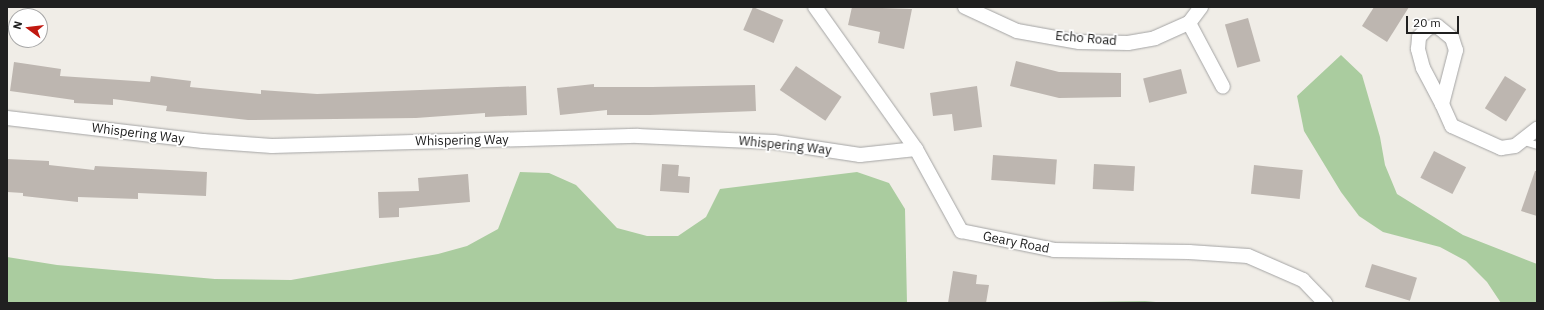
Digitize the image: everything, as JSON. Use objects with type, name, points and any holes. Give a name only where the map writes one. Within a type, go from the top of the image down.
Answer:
[{"type":"street","name":"Geary Road","points":[[815,7],[916,149],[961,231],[1054,250],[1189,252],[1248,256],[1303,280],[1325,303]]},
{"type":"street","name":"Echo Road","points":[[965,7],[1017,31],[1079,42],[1128,43],[1155,38],[1189,23],[1201,7]]},
{"type":"street","points":[[1189,23],[1223,88]]},
{"type":"street","points":[[1442,104],[1456,50],[1452,38],[1437,26],[1428,28],[1419,37],[1418,49],[1423,68],[1452,126],[1475,139],[1501,148],[1530,143],[1537,129]]},
{"type":"street","name":"Whispering Way","points":[[7,118],[203,141],[272,146],[638,136],[774,142],[860,155],[916,149]]},
{"type":"green space","points":[[1341,55],[1362,75],[1380,137],[1385,165],[1397,194],[1463,235],[1537,264],[1537,303],[1501,303],[1487,282],[1466,261],[1440,247],[1383,232],[1359,216],[1341,192],[1304,131],[1297,96]]},
{"type":"green space","points":[[520,172],[549,173],[576,185],[617,228],[647,236],[678,236],[706,217],[720,189],[857,172],[889,183],[905,209],[907,303],[7,303],[7,257],[57,265],[215,279],[291,280],[438,254],[467,246],[498,229]]},
{"type":"green space","points":[[1145,301],[1167,303],[1083,303],[1085,302]]},
{"type":"building","points":[[753,7],[783,20],[774,43],[743,30]]},
{"type":"building","points":[[852,7],[912,9],[904,49],[878,43],[880,32],[848,25]]},
{"type":"building","points":[[1374,7],[1409,7],[1387,42],[1362,26]]},
{"type":"building","points":[[1248,18],[1260,61],[1237,68],[1225,25]]},
{"type":"building","points":[[1016,61],[1059,72],[1121,73],[1121,97],[1059,98],[1010,86]]},
{"type":"building","points":[[14,62],[61,69],[60,76],[150,82],[151,76],[191,81],[190,87],[261,94],[261,90],[317,94],[526,86],[527,115],[485,117],[485,113],[416,118],[248,120],[166,111],[167,106],[113,99],[113,105],[74,103],[74,100],[10,91]]},
{"type":"building","points":[[796,66],[842,97],[825,121],[780,90]]},
{"type":"building","points":[[1181,69],[1187,93],[1149,103],[1143,78]]},
{"type":"building","points":[[1505,76],[1526,89],[1506,121],[1485,108]]},
{"type":"building","points":[[594,84],[594,87],[755,85],[756,111],[607,115],[607,110],[560,115],[557,88]]},
{"type":"building","points":[[977,86],[982,127],[954,131],[952,114],[933,116],[930,93]]},
{"type":"building","points":[[1434,151],[1466,167],[1452,194],[1420,178]]},
{"type":"building","points":[[993,155],[1057,159],[1055,184],[991,180]]},
{"type":"building","points":[[7,159],[49,161],[49,165],[94,170],[95,166],[207,172],[206,196],[138,193],[138,199],[78,197],[78,202],[23,196],[23,193],[7,192]]},
{"type":"building","points":[[662,164],[679,165],[678,176],[690,177],[689,193],[660,191]]},
{"type":"building","points":[[1094,164],[1135,166],[1134,191],[1093,189]]},
{"type":"building","points":[[1254,165],[1303,170],[1300,199],[1251,194]]},
{"type":"building","points":[[1535,171],[1537,171],[1537,216],[1521,211]]},
{"type":"building","points":[[468,174],[470,202],[399,208],[399,217],[379,218],[378,192],[419,191],[418,178]]},
{"type":"building","points":[[1372,264],[1417,278],[1410,301],[1365,287]]},
{"type":"building","points":[[953,271],[977,275],[976,284],[989,285],[986,303],[948,303]]}]
